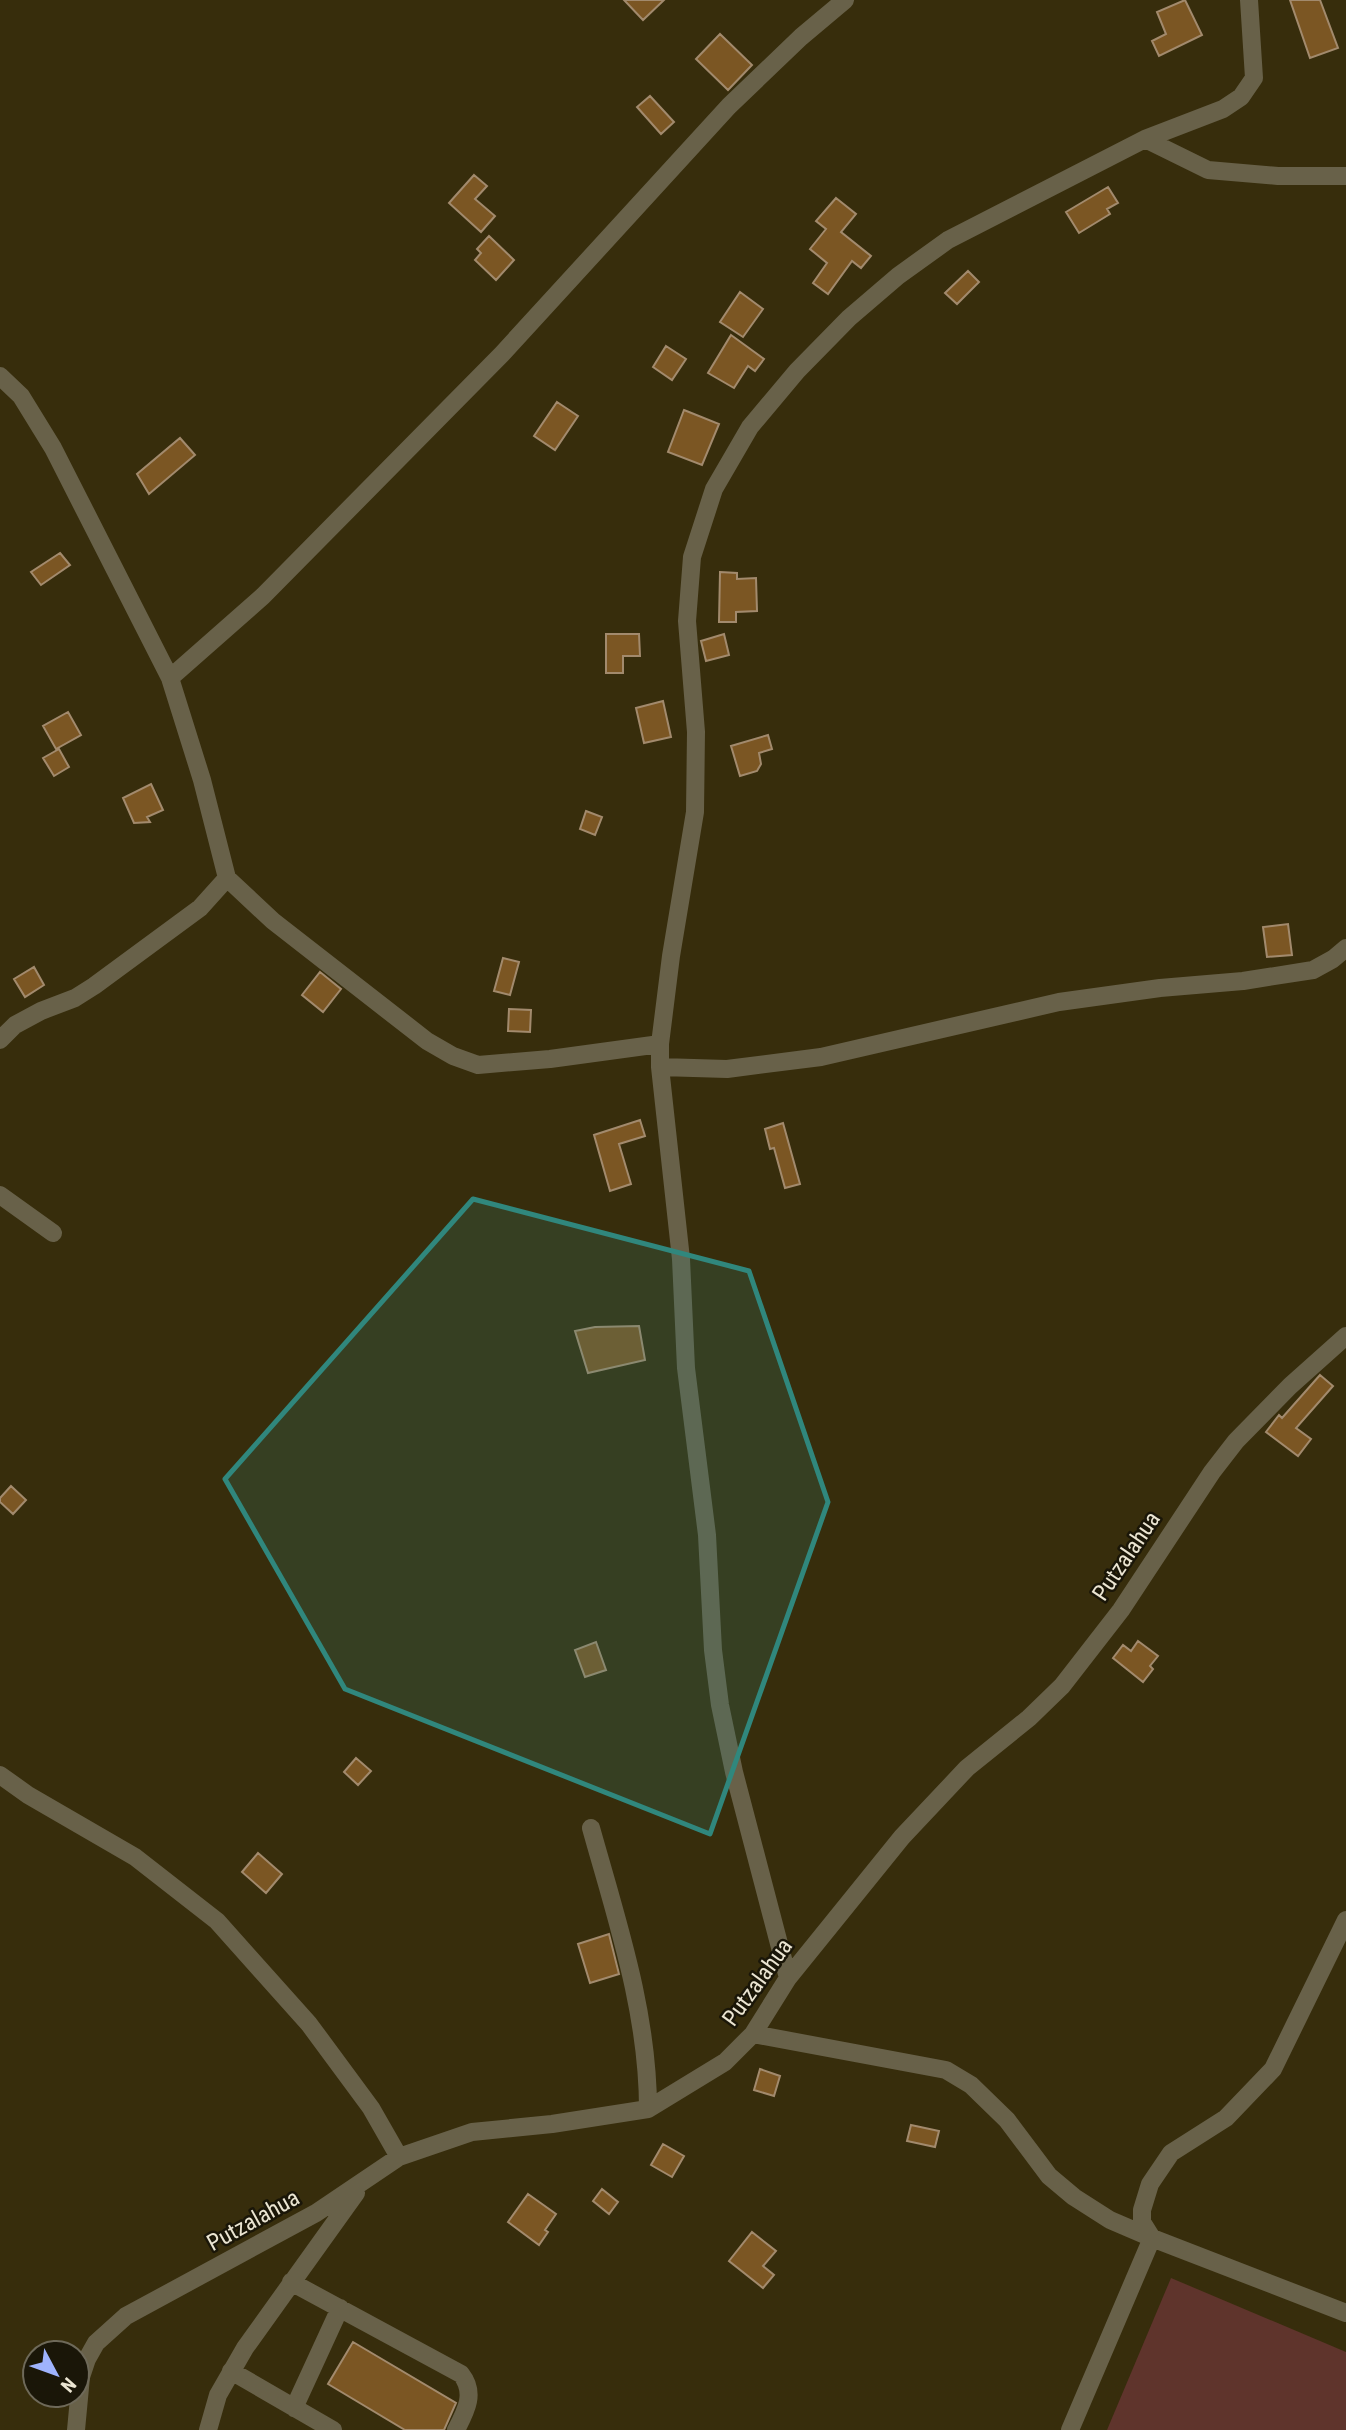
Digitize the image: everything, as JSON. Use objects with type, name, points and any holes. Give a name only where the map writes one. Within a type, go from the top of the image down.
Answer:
[{"type":"street","points":[[170,678],[263,596],[502,354],[729,106],[801,37],[845,0]]},
{"type":"street","points":[[788,1978],[734,1772],[720,1705],[713,1650],[707,1535],[688,1382],[681,1259],[660,1067],[660,1044],[671,956],[695,812],[696,732],[687,621],[692,557],[714,489],[750,427],[797,370],[849,318],[898,276],[948,240],[1145,139],[1223,108],[1241,97],[1254,78],[1249,0]]},
{"type":"street","points":[[1145,139],[1208,170],[1278,176],[1346,176]]},
{"type":"street","points":[[0,376],[22,396],[53,448],[170,678],[202,780],[227,878],[273,921],[428,1041],[453,1056],[478,1065],[550,1059],[660,1044]]},
{"type":"street","points":[[0,1040],[15,1025],[75,998],[94,986],[200,908],[227,878]]},
{"type":"street","points":[[660,1067],[727,1069],[821,1057],[1059,1002],[1313,970],[1346,948]]},
{"type":"street","points":[[0,1195],[53,1233]]},
{"type":"street","name":"Putzalahua","points":[[76,2430],[81,2377],[87,2359],[96,2343],[126,2316],[271,2239],[365,2182],[399,2157],[472,2132],[552,2124],[648,2109],[717,2068],[753,2034],[788,1978],[902,1837],[958,1778],[1062,1686],[1121,1610],[1212,1472],[1236,1441],[1290,1386],[1346,1336]]},
{"type":"street","points":[[0,1775],[28,1795],[135,1857],[217,1921],[309,2024],[370,2108],[399,2157]]},
{"type":"street","points":[[591,1828],[628,1958],[639,2008],[648,2109]]},
{"type":"street","points":[[1152,2238],[1142,2222],[1142,2210],[1150,2184],[1171,2153],[1226,2118],[1273,2069],[1346,1920]]},
{"type":"street","points":[[753,2034],[946,2070],[971,2085],[1007,2120],[1049,2176],[1110,2220],[1346,2313]]},
{"type":"street","points":[[208,2430],[218,2396],[231,2371],[291,2282],[365,2182]]},
{"type":"street","points":[[1070,2430],[1152,2238]]},
{"type":"street","points":[[291,2282],[461,2374],[468,2382],[471,2393],[456,2430]]},
{"type":"street","points":[[293,2408],[340,2308]]},
{"type":"street","points":[[231,2371],[333,2430]]},
{"type":"highlighted area","points":[[473,1199],[749,1271],[828,1502],[710,1834],[345,1689],[225,1479]]},
{"type":"shaded area","points":[[1171,2278],[1346,2352],[1346,2430],[1107,2430]]},
{"type":"building","points":[[624,0],[664,0],[643,20]]},
{"type":"building","points":[[1185,0],[1202,35],[1159,56],[1152,41],[1166,34],[1157,12]]},
{"type":"building","points":[[1290,0],[1320,0],[1338,48],[1310,58]]},
{"type":"building","points":[[720,34],[752,65],[728,90],[696,59]]},
{"type":"building","points":[[650,96],[674,122],[661,134],[637,107]]},
{"type":"building","points":[[474,175],[487,186],[475,199],[495,216],[481,232],[449,203]]},
{"type":"building","points":[[1108,187],[1118,203],[1107,209],[1110,214],[1079,233],[1066,212]]},
{"type":"building","points":[[836,198],[856,214],[841,232],[871,256],[861,268],[852,261],[828,294],[813,283],[827,263],[810,249],[826,229],[816,221]]},
{"type":"building","points":[[489,236],[514,260],[496,280],[475,260],[481,253],[477,249]]},
{"type":"building","points":[[968,271],[979,282],[957,304],[945,293]]},
{"type":"building","points":[[740,292],[763,309],[743,337],[720,322]]},
{"type":"building","points":[[731,335],[764,359],[755,371],[748,366],[734,388],[708,373]]},
{"type":"building","points":[[666,346],[686,359],[672,380],[653,367]]},
{"type":"building","points":[[557,402],[578,416],[555,450],[534,436]]},
{"type":"building","points":[[684,410],[719,424],[702,465],[668,452]]},
{"type":"building","points":[[180,438],[195,455],[149,494],[137,474]]},
{"type":"building","points":[[60,553],[70,565],[41,585],[31,572]]},
{"type":"building","points":[[720,572],[737,573],[737,579],[756,578],[757,611],[736,612],[736,622],[719,622]]},
{"type":"building","points":[[606,634],[639,634],[640,656],[623,656],[623,673],[606,673]]},
{"type":"building","points":[[724,634],[729,655],[706,661],[701,641]]},
{"type":"building","points":[[663,701],[671,737],[644,743],[636,708]]},
{"type":"building","points":[[68,712],[81,735],[56,749],[43,726]]},
{"type":"building","points":[[768,735],[772,749],[759,753],[761,764],[757,771],[740,776],[731,746]]},
{"type":"building","points":[[59,749],[69,767],[54,776],[43,758]]},
{"type":"building","points":[[151,784],[163,810],[147,817],[150,822],[134,823],[123,798]]},
{"type":"building","points":[[586,811],[602,817],[595,835],[580,829]]},
{"type":"building","points":[[1288,924],[1292,955],[1267,957],[1263,927]]},
{"type":"building","points":[[503,958],[519,962],[510,995],[494,991]]},
{"type":"building","points":[[34,967],[44,985],[25,997],[14,979]]},
{"type":"building","points":[[320,972],[341,989],[323,1012],[302,995]]},
{"type":"building","points":[[509,1009],[531,1010],[530,1032],[508,1031]]},
{"type":"building","points":[[640,1120],[645,1136],[619,1144],[631,1184],[610,1191],[594,1135]]},
{"type":"building","points":[[783,1123],[800,1184],[785,1188],[774,1148],[770,1149],[765,1129]]},
{"type":"building","points":[[639,1326],[645,1360],[588,1373],[575,1331],[595,1327]]},
{"type":"building","points":[[1320,1375],[1333,1386],[1296,1428],[1311,1439],[1298,1456],[1266,1432],[1279,1415],[1282,1418]]},
{"type":"building","points":[[11,1486],[26,1500],[13,1514],[0,1502],[0,1498]]},
{"type":"building","points":[[1138,1641],[1158,1656],[1150,1666],[1153,1669],[1143,1682],[1113,1658],[1123,1645],[1131,1651]]},
{"type":"building","points":[[596,1642],[606,1670],[585,1677],[575,1650]]},
{"type":"building","points":[[356,1758],[371,1771],[358,1785],[344,1772]]},
{"type":"building","points":[[258,1853],[282,1874],[266,1893],[242,1872]]},
{"type":"building","points":[[609,1934],[619,1974],[590,1983],[578,1944]]},
{"type":"building","points":[[760,2069],[780,2076],[774,2096],[754,2090]]},
{"type":"building","points":[[911,2125],[939,2131],[935,2147],[907,2141]]},
{"type":"building","points":[[663,2144],[684,2156],[672,2177],[651,2165]]},
{"type":"building","points":[[602,2189],[618,2202],[609,2214],[593,2201]]},
{"type":"building","points":[[528,2194],[556,2214],[539,2245],[508,2222]]},
{"type":"building","points":[[752,2232],[776,2251],[763,2266],[774,2275],[763,2288],[729,2261]]},
{"type":"building","points":[[353,2342],[456,2403],[444,2430],[405,2430],[328,2384]]}]
